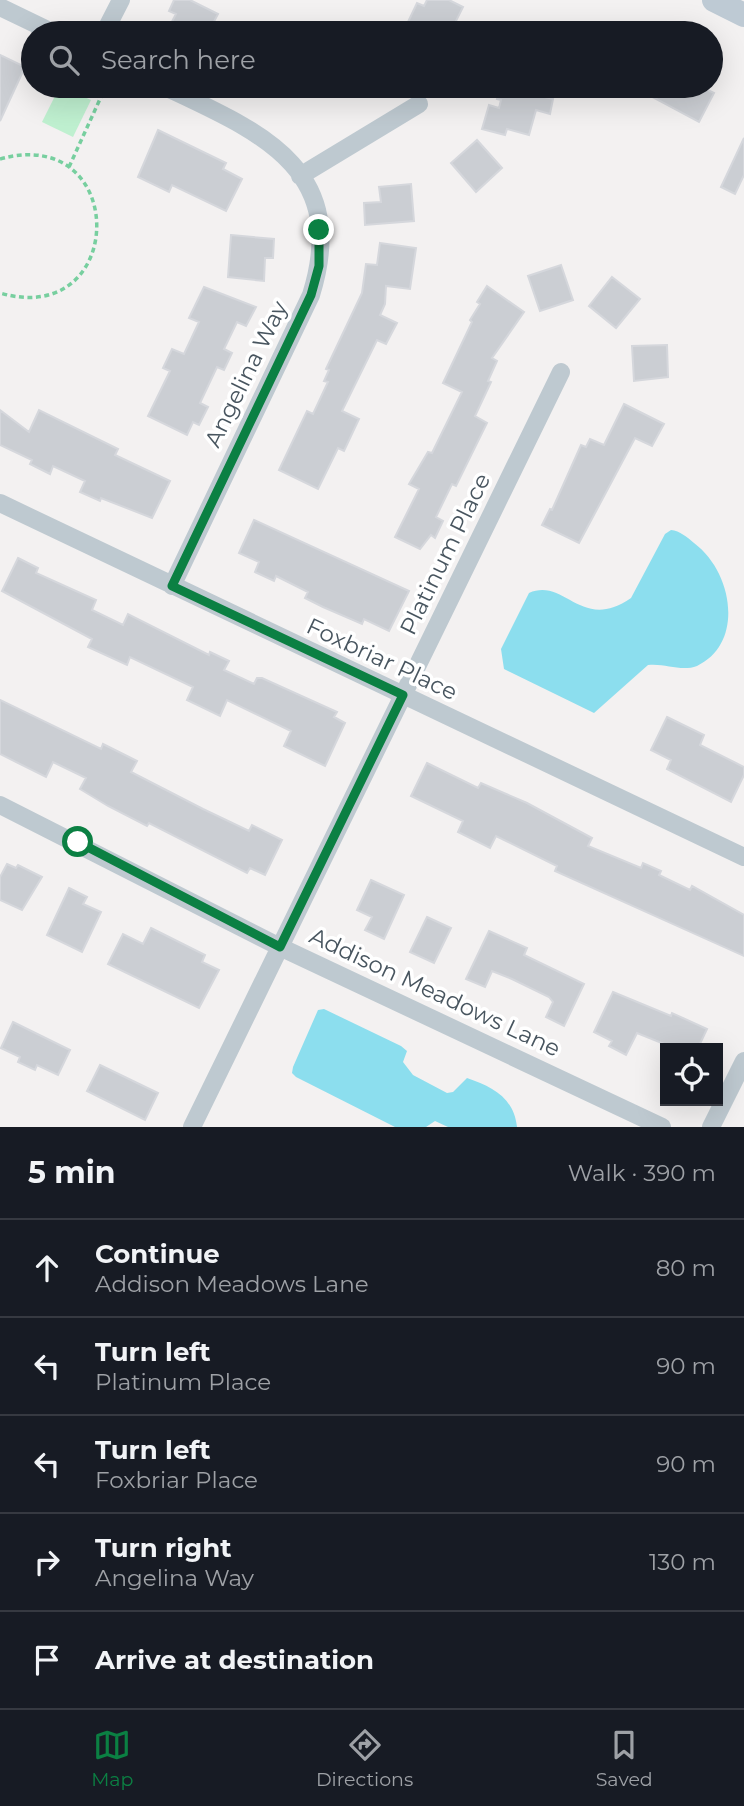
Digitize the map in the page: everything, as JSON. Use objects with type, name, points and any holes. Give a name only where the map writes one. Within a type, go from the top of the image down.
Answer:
[{"type":"main road","points":[[714,0],[744,15]]},
{"type":"street","points":[[110,21],[121,0]]},
{"type":"street","points":[[0,7],[29,21]]},
{"type":"street","name":"Angelina Way","points":[[172,586],[314,287],[319,266],[319,224],[300,176],[277,147],[252,129],[188,98]]},
{"type":"street","points":[[300,176],[419,104]]},
{"type":"street","name":"Platinum Place","points":[[192,1127],[561,372]]},
{"type":"street","name":"Foxbriar Place","points":[[0,503],[744,857]]},
{"type":"street","name":"Addison Meadows Lane","points":[[0,805],[280,947],[662,1127]]},
{"type":"street","points":[[711,1127],[744,1061]]},
{"type":"path","points":[[69,167],[101,98]]},
{"type":"path","points":[[0,159],[24,154],[48,156],[69,167],[86,184],[96,205],[99,229],[94,252],[82,273],[64,288],[42,297],[18,298],[0,293]]},
{"type":"green space","points":[[54,98],[91,100],[73,137],[42,122]]},
{"type":"water","points":[[671,530],[686,537],[708,556],[725,589],[727,625],[722,642],[712,656],[691,668],[648,665],[594,713],[504,669],[501,649],[529,593],[542,590],[553,592],[586,608],[599,610],[614,607],[631,598],[665,534]]},
{"type":"water","points":[[324,1009],[401,1046],[407,1051],[403,1062],[413,1075],[447,1093],[453,1092],[467,1078],[485,1085],[507,1101],[512,1108],[517,1127],[448,1127],[435,1121],[426,1127],[395,1127],[296,1077],[292,1073],[293,1067],[318,1010]]},
{"type":"building","points":[[174,0],[190,0],[218,14],[214,21],[172,21],[176,14],[169,11]]},
{"type":"building","points":[[427,0],[449,0],[463,7],[456,21],[408,21],[417,3],[424,6]]},
{"type":"building","points":[[0,55],[21,65],[21,76],[0,121]]},
{"type":"building","points":[[654,98],[711,98],[699,122]]},
{"type":"building","points":[[497,99],[553,99],[550,114],[536,110],[529,135],[507,129],[505,135],[482,129],[489,105],[499,108],[501,100]]},
{"type":"building","points":[[158,130],[226,163],[223,169],[242,179],[226,211],[172,185],[169,192],[138,177]]},
{"type":"building","points":[[744,138],[744,175],[735,194],[721,187]]},
{"type":"building","points":[[477,140],[502,168],[476,192],[451,163]]},
{"type":"building","points":[[411,184],[414,221],[365,225],[364,203],[381,202],[379,187]]},
{"type":"building","points":[[231,235],[274,239],[273,258],[265,258],[264,281],[228,277]]},
{"type":"building","points":[[380,243],[416,248],[410,289],[386,286],[385,304],[380,315],[397,323],[386,344],[377,340],[342,411],[359,419],[344,451],[338,448],[318,489],[279,470],[307,411],[313,414],[328,382],[324,381],[329,370],[326,369],[362,293],[366,264],[377,265]]},
{"type":"building","points":[[561,265],[573,300],[540,311],[528,276]]},
{"type":"building","points":[[612,277],[640,299],[616,328],[589,306]]},
{"type":"building","points":[[487,286],[524,312],[492,358],[497,361],[488,381],[491,382],[475,416],[487,423],[456,486],[452,484],[436,517],[443,521],[435,538],[431,535],[420,549],[395,537],[419,489],[409,484],[428,452],[432,453],[462,392],[443,383],[472,322],[470,320],[480,304],[477,302]]},
{"type":"building","points":[[204,287],[256,307],[246,326],[237,322],[224,349],[232,353],[224,370],[217,367],[200,403],[208,407],[199,425],[193,422],[187,435],[148,416],[170,371],[163,368],[172,349],[184,354],[199,322],[189,318]]},
{"type":"building","points":[[667,345],[668,377],[634,381],[632,346]]},
{"type":"building","points":[[624,404],[664,424],[652,446],[635,438],[579,543],[542,525],[550,509],[552,510],[581,445],[586,447],[590,439],[604,445]]},
{"type":"building","points":[[0,410],[29,432],[39,410],[118,449],[115,455],[170,481],[152,518],[80,492],[85,481],[53,466],[50,474],[30,464],[32,460],[0,445]]},
{"type":"building","points":[[254,520],[409,591],[389,631],[364,619],[362,624],[323,607],[305,598],[308,592],[276,576],[274,581],[255,572],[259,562],[239,553]]},
{"type":"building","points":[[18,558],[38,568],[36,573],[96,600],[92,610],[123,625],[128,614],[209,655],[210,652],[229,661],[224,670],[254,684],[257,678],[262,678],[337,712],[334,717],[345,723],[325,766],[284,746],[291,731],[227,700],[220,716],[187,700],[193,687],[130,657],[127,665],[88,647],[92,639],[2,591]]},
{"type":"building","points":[[0,700],[101,749],[103,744],[137,761],[131,772],[203,809],[249,831],[252,825],[282,840],[265,875],[250,868],[247,873],[149,823],[147,826],[108,806],[80,789],[86,778],[53,762],[46,777],[0,754]]},
{"type":"building","points":[[667,717],[704,735],[700,745],[744,767],[744,775],[731,802],[667,769],[671,760],[651,750]]},
{"type":"building","points":[[427,763],[478,788],[481,783],[527,803],[592,838],[588,846],[641,868],[643,863],[661,871],[659,875],[690,890],[692,886],[744,915],[744,956],[555,871],[557,866],[496,836],[490,848],[458,832],[463,821],[411,796]]},
{"type":"building","points":[[7,864],[16,868],[18,865],[42,877],[22,910],[0,900],[0,877]]},
{"type":"building","points":[[371,880],[404,895],[384,939],[365,930],[372,917],[357,910]]},
{"type":"building","points":[[69,888],[87,897],[83,904],[101,912],[82,952],[47,935]]},
{"type":"building","points":[[427,917],[451,928],[434,963],[410,952]]},
{"type":"building","points":[[151,928],[205,955],[202,962],[219,970],[199,1008],[108,964],[123,934],[143,944]]},
{"type":"building","points":[[489,931],[527,948],[524,955],[584,984],[564,1026],[546,1017],[553,1002],[549,997],[512,979],[492,971],[485,987],[466,979]]},
{"type":"building","points":[[613,992],[707,1029],[700,1043],[662,1043],[637,1033],[626,1055],[609,1046],[612,1041],[594,1032]]},
{"type":"building","points":[[13,1022],[70,1050],[58,1075],[37,1065],[35,1070],[18,1062],[20,1057],[1,1048]]},
{"type":"building","points":[[100,1065],[158,1093],[145,1120],[87,1091]]},
{"type":"route","points":[[78,842],[280,947],[403,695],[172,586],[311,295],[319,266],[319,230]]}]
